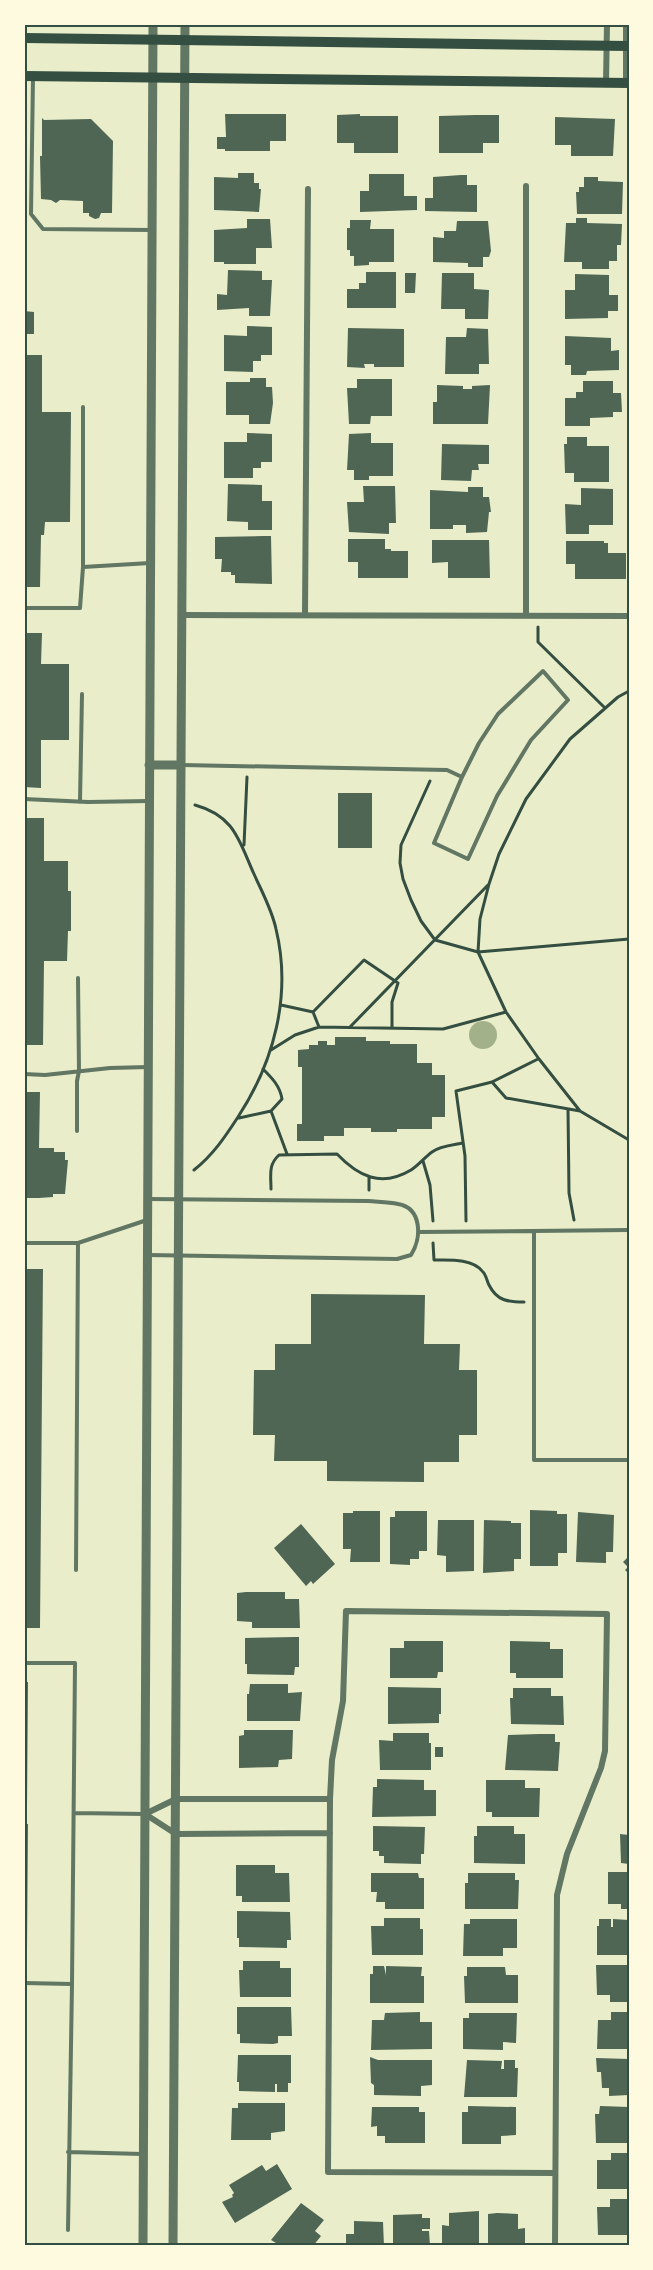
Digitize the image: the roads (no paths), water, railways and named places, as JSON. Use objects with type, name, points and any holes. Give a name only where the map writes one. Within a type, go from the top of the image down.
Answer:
[{"type":"main road","points":[[24,38],[627,46]]},
{"type":"main road","points":[[28,76],[627,83]]},
{"type":"street","points":[[143,2246],[153,24]]},
{"type":"street","points":[[173,2246],[185,24]]},
{"type":"street","points":[[606,83],[607,24]]},
{"type":"street","points":[[626,24],[627,83]]},
{"type":"street","points":[[526,186],[526,616]]},
{"type":"street","points":[[305,615],[308,189]]},
{"type":"street","points":[[182,615],[629,616]]},
{"type":"street","points":[[149,765],[181,765]]},
{"type":"street","points":[[555,2173],[328,2172],[330,1798],[332,1760],[343,1701],[346,1611],[607,1614],[605,1750],[567,1854],[556,1895],[555,2246]]},
{"type":"street","points":[[145,1814],[176,1799],[330,1798]]},
{"type":"street","points":[[145,1814],[176,1834],[330,1833]]},
{"type":"lane","points":[[28,76],[31,214],[43,228],[152,230]]},
{"type":"lane","points":[[24,608],[80,608],[83,567],[83,407]]},
{"type":"lane","points":[[83,567],[150,563]]},
{"type":"lane","points":[[543,671],[568,700],[531,740],[496,796],[468,859],[434,843],[462,777],[479,743],[498,714],[543,671]]},
{"type":"lane","points":[[80,802],[82,694]]},
{"type":"lane","points":[[181,765],[436,768],[462,777]]},
{"type":"lane","points":[[24,799],[80,802],[149,801]]},
{"type":"lane","points":[[77,1131],[78,978]]},
{"type":"lane","points":[[24,1074],[45,1075],[110,1068],[148,1067]]},
{"type":"lane","points":[[147,1198],[400,1204],[413,1212],[418,1223],[418,1244],[411,1255],[397,1259],[147,1255]]},
{"type":"lane","points":[[24,1243],[78,1243],[147,1220]]},
{"type":"lane","points":[[418,1232],[629,1230]]},
{"type":"lane","points":[[534,1231],[534,1460],[629,1460]]},
{"type":"lane","points":[[76,1570],[78,1243]]},
{"type":"lane","points":[[24,1663],[75,1663],[68,2230]]},
{"type":"lane","points":[[74,1813],[145,1814]]},
{"type":"lane","points":[[24,1983],[72,1984]]},
{"type":"lane","points":[[68,2152],[143,2154]]}]
